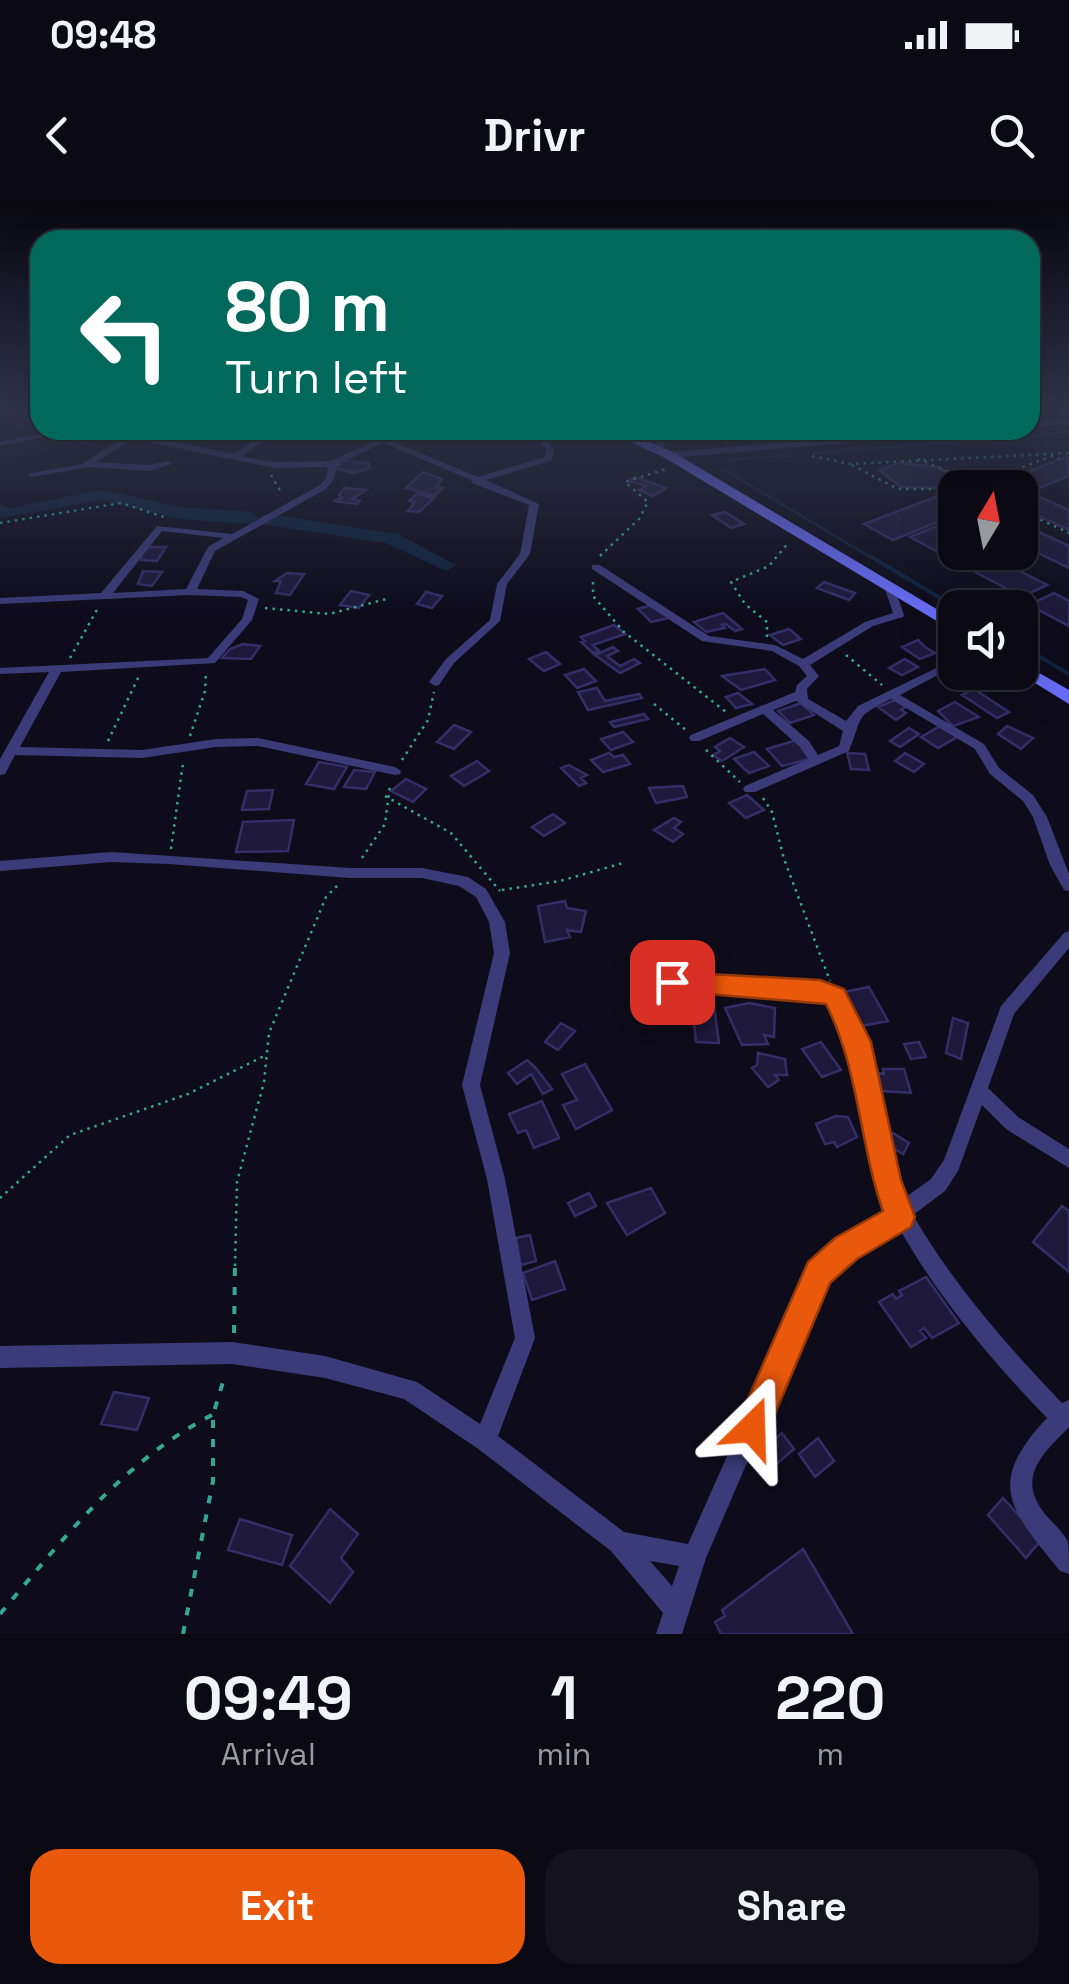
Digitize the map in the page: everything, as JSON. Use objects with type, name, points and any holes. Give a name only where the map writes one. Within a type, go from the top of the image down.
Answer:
[{"type":"main road","points":[[705,478],[938,616]]},
{"type":"main road","points":[[1038,678],[1069,698]]},
{"type":"street","points":[[190,592],[211,549],[284,505],[324,487],[330,478]]},
{"type":"street","points":[[435,682],[450,661],[495,622],[502,584],[525,554],[535,513],[530,499],[471,478]]},
{"type":"street","points":[[475,480],[484,478]]},
{"type":"street","points":[[105,595],[160,528],[230,536]]},
{"type":"street","points":[[596,567],[706,639],[766,645],[803,664],[812,676],[799,695],[695,738]]},
{"type":"street","points":[[803,664],[869,624],[898,615],[900,609],[890,589]]},
{"type":"street","points":[[0,601],[190,592],[249,595],[254,606],[221,654],[211,661],[0,671]]},
{"type":"street","points":[[0,772],[61,668]]},
{"type":"street","points":[[750,788],[845,748],[862,709],[938,671]]},
{"type":"street","points":[[799,695],[850,730]]},
{"type":"street","points":[[892,695],[980,747],[985,765],[1027,796],[1055,867],[1069,886]]},
{"type":"street","points":[[766,710],[805,744],[816,762]]},
{"type":"street","points":[[11,751],[101,754],[258,742],[395,771]]},
{"type":"street","points":[[0,866],[111,857],[422,873],[463,881],[481,894],[497,922],[502,953],[471,1085],[496,1180],[525,1338],[486,1440]]},
{"type":"street","points":[[669,1634],[694,1557],[819,1272],[938,1186],[951,1165],[1007,1011],[1069,936]]},
{"type":"street","points":[[672,982],[820,990],[835,996],[859,1042],[886,1180],[900,1217],[1029,1386],[1065,1414],[1019,1474],[1016,1488],[1022,1505],[1069,1562]]},
{"type":"street","points":[[976,1089],[1012,1123],[1069,1159]]},
{"type":"street","points":[[0,1357],[232,1354],[325,1367],[410,1390],[486,1440],[619,1543],[678,1611]]},
{"type":"street","points":[[619,1543],[694,1557]]},
{"type":"path","points":[[272,478],[284,505]]},
{"type":"path","points":[[877,478],[898,489],[938,489]]},
{"type":"path","points":[[0,523],[120,503],[174,520]]},
{"type":"path","points":[[1038,518],[1069,533]]},
{"type":"path","points":[[766,645],[766,622],[745,604],[731,582],[769,566],[781,555],[793,531]]},
{"type":"path","points":[[61,668],[105,595]]},
{"type":"path","points":[[254,606],[337,615],[360,612],[390,598]]},
{"type":"path","points":[[833,644],[892,695]]},
{"type":"path","points":[[101,754],[145,666]]},
{"type":"path","points":[[654,704],[695,738],[726,772],[771,805],[786,867],[818,938],[835,996]]},
{"type":"path","points":[[385,796],[420,809],[454,832],[500,891],[560,881],[623,863]]},
{"type":"path","points":[[183,1634],[213,1481],[213,1415],[232,1354],[237,1182],[264,1082],[270,1033],[326,898],[350,872]]},
{"type":"path","points":[[0,1198],[70,1135],[188,1094],[266,1056]]},
{"type":"path","points":[[0,1614],[126,1468],[172,1433],[213,1415]]},
{"type":"building","points":[[417,478],[442,479],[436,487],[443,488],[434,496],[406,488]]},
{"type":"building","points":[[638,478],[666,488],[653,496],[639,490],[646,486],[629,481]]},
{"type":"building","points":[[889,478],[938,478],[935,488],[901,487]]},
{"type":"building","points":[[1038,478],[1064,478],[1038,489]]},
{"type":"building","points":[[344,488],[366,490],[352,499],[360,501],[357,504],[333,501],[342,498],[339,495]]},
{"type":"building","points":[[417,494],[434,498],[419,512],[408,511],[415,502],[409,501]]},
{"type":"building","points":[[938,496],[938,522],[893,540],[864,524]]},
{"type":"building","points":[[1038,496],[1069,510],[1069,530],[1038,515]]},
{"type":"building","points":[[725,512],[744,524],[731,528],[712,515]]},
{"type":"building","points":[[935,527],[938,552],[910,537]]},
{"type":"building","points":[[1038,531],[1069,546],[1069,568],[1038,553]]},
{"type":"building","points":[[166,547],[157,561],[141,560],[141,551]]},
{"type":"building","points":[[972,570],[1018,570],[1047,585],[1037,590],[1009,590]]},
{"type":"building","points":[[143,571],[162,572],[152,586],[138,584]]},
{"type":"building","points":[[287,573],[304,574],[290,595],[276,593],[281,581],[275,581]]},
{"type":"building","points":[[824,582],[855,593],[849,600],[817,588]]},
{"type":"building","points":[[351,591],[369,595],[359,608],[340,605]]},
{"type":"building","points":[[426,592],[442,596],[432,608],[417,604]]},
{"type":"building","points":[[1054,593],[1069,601],[1069,626],[1038,610],[1038,601]]},
{"type":"building","points":[[656,604],[669,618],[651,622],[638,609]]},
{"type":"building","points":[[723,613],[742,629],[735,631],[726,624],[722,625],[725,628],[706,632],[694,622]]},
{"type":"building","points":[[614,625],[625,634],[593,645],[599,651],[593,653],[581,642],[585,641],[581,637]]},
{"type":"building","points":[[789,629],[801,639],[783,645],[770,635]]},
{"type":"building","points":[[918,640],[935,653],[920,659],[902,647]]},
{"type":"building","points":[[243,644],[260,646],[251,659],[222,658],[230,649]]},
{"type":"building","points":[[613,647],[618,651],[607,656],[620,666],[634,659],[640,663],[620,673],[595,655]]},
{"type":"building","points":[[546,652],[560,664],[544,671],[529,659]]},
{"type":"building","points":[[905,659],[918,667],[902,675],[889,668]]},
{"type":"building","points":[[584,669],[596,681],[577,688],[565,675]]},
{"type":"building","points":[[765,669],[775,680],[741,690],[722,676]]},
{"type":"building","points":[[597,688],[605,701],[639,694],[642,698],[588,710],[578,692]]},
{"type":"building","points":[[976,690],[1009,712],[997,718],[962,695]]},
{"type":"building","points":[[738,693],[752,704],[736,708],[726,697]]},
{"type":"building","points":[[895,700],[906,707],[901,710],[906,713],[896,720],[878,707]]},
{"type":"building","points":[[955,702],[979,717],[953,726],[938,711]]},
{"type":"building","points":[[801,703],[814,715],[790,723],[778,711]]},
{"type":"building","points":[[644,714],[648,719],[614,727],[610,722]]},
{"type":"building","points":[[454,725],[471,732],[454,749],[437,742]]},
{"type":"building","points":[[942,725],[959,736],[938,748],[921,737]]},
{"type":"building","points":[[1007,726],[1033,738],[1021,749],[998,734]]},
{"type":"building","points":[[909,728],[919,734],[900,747],[890,741]]},
{"type":"building","points":[[623,732],[633,742],[611,750],[601,739]]},
{"type":"building","points":[[730,738],[744,747],[722,761],[713,755],[720,751],[715,747]]},
{"type":"building","points":[[797,740],[813,758],[782,766],[767,749]]},
{"type":"building","points":[[754,752],[769,766],[749,773],[734,759]]},
{"type":"building","points":[[609,753],[614,757],[623,755],[630,764],[603,772],[591,760]]},
{"type":"building","points":[[847,753],[865,754],[869,770],[851,769]]},
{"type":"building","points":[[905,753],[924,764],[914,772],[895,761]]},
{"type":"building","points":[[477,761],[489,771],[464,786],[451,776]]},
{"type":"building","points":[[319,762],[347,767],[334,789],[306,784]]},
{"type":"building","points":[[569,765],[587,775],[581,778],[586,783],[579,786],[561,768]]},
{"type":"building","points":[[354,770],[375,772],[366,789],[344,787]]},
{"type":"building","points":[[406,779],[426,789],[413,802],[391,791]]},
{"type":"building","points":[[683,786],[687,797],[656,803],[649,788]]},
{"type":"building","points":[[273,790],[269,809],[242,810],[247,791]]},
{"type":"building","points":[[747,795],[764,810],[746,818],[729,803]]},
{"type":"building","points":[[553,814],[565,823],[544,836],[532,827]]},
{"type":"building","points":[[674,818],[681,822],[674,828],[683,834],[673,842],[654,830]]},
{"type":"building","points":[[294,820],[288,851],[236,852],[243,822]]},
{"type":"building","points":[[565,901],[567,908],[586,911],[581,932],[567,930],[570,937],[545,942],[538,906]]},
{"type":"building","points":[[869,987],[888,1021],[861,1026],[844,992]]},
{"type":"building","points":[[749,1003],[775,1008],[774,1037],[764,1035],[768,1044],[742,1045],[725,1008]]},
{"type":"building","points":[[692,1005],[714,1006],[719,1043],[696,1042]]},
{"type":"building","points":[[953,1018],[968,1023],[961,1059],[946,1053]]},
{"type":"building","points":[[561,1023],[575,1031],[558,1050],[545,1042]]},
{"type":"building","points":[[821,1042],[841,1070],[822,1077],[802,1049]]},
{"type":"building","points":[[919,1042],[926,1057],[911,1059],[904,1044]]},
{"type":"building","points":[[758,1053],[785,1059],[787,1075],[775,1075],[779,1080],[768,1087],[752,1068],[757,1065]]},
{"type":"building","points":[[527,1060],[552,1089],[543,1094],[531,1074],[517,1084],[508,1073]]},
{"type":"building","points":[[585,1064],[612,1110],[576,1129],[563,1105],[577,1100],[562,1074]]},
{"type":"building","points":[[883,1069],[904,1069],[911,1093],[882,1091],[878,1073],[884,1074]]},
{"type":"building","points":[[542,1101],[559,1138],[534,1148],[526,1130],[518,1133],[509,1114]]},
{"type":"building","points":[[836,1116],[848,1117],[857,1137],[837,1147],[834,1142],[825,1144],[816,1124]]},
{"type":"building","points":[[893,1133],[909,1143],[903,1154],[886,1144]]},
{"type":"building","points":[[651,1188],[665,1213],[627,1235],[607,1203]]},
{"type":"building","points":[[589,1193],[596,1206],[575,1216],[568,1203]]},
{"type":"building","points":[[1062,1206],[1069,1211],[1069,1272],[1033,1242]]},
{"type":"building","points":[[530,1235],[536,1261],[521,1265],[516,1238]]},
{"type":"building","points":[[555,1261],[565,1289],[532,1300],[523,1273]]},
{"type":"building","points":[[926,1277],[959,1323],[932,1338],[924,1328],[920,1331],[926,1338],[911,1347],[879,1302],[893,1294],[896,1299],[902,1295],[899,1291]]},
{"type":"building","points":[[114,1392],[149,1398],[137,1430],[101,1424]]},
{"type":"building","points":[[764,1430],[774,1440],[782,1433],[794,1449],[773,1467],[753,1443]]},
{"type":"building","points":[[818,1438],[834,1461],[815,1477],[799,1454]]},
{"type":"building","points":[[1003,1498],[1041,1540],[1026,1558],[988,1515]]},
{"type":"building","points":[[330,1509],[358,1534],[341,1558],[353,1572],[330,1603],[290,1566]]},
{"type":"building","points":[[240,1519],[292,1535],[282,1565],[228,1550]]},
{"type":"building","points":[[803,1549],[853,1634],[721,1634],[715,1622],[725,1616],[722,1610]]},
{"type":"waterway","points":[[738,478],[872,558]]},
{"type":"waterway","points":[[0,510],[7,514],[102,495],[179,513],[250,518]]},
{"type":"waterway","points":[[268,520],[391,538],[446,565]]},
{"type":"waterway","points":[[868,555],[938,597]]},
{"type":"waterway","points":[[1038,656],[1069,674]]},
{"type":"route","points":[[672,982],[820,990],[835,996],[859,1042],[886,1180],[900,1217],[846,1249],[819,1272],[752,1428]]}]
